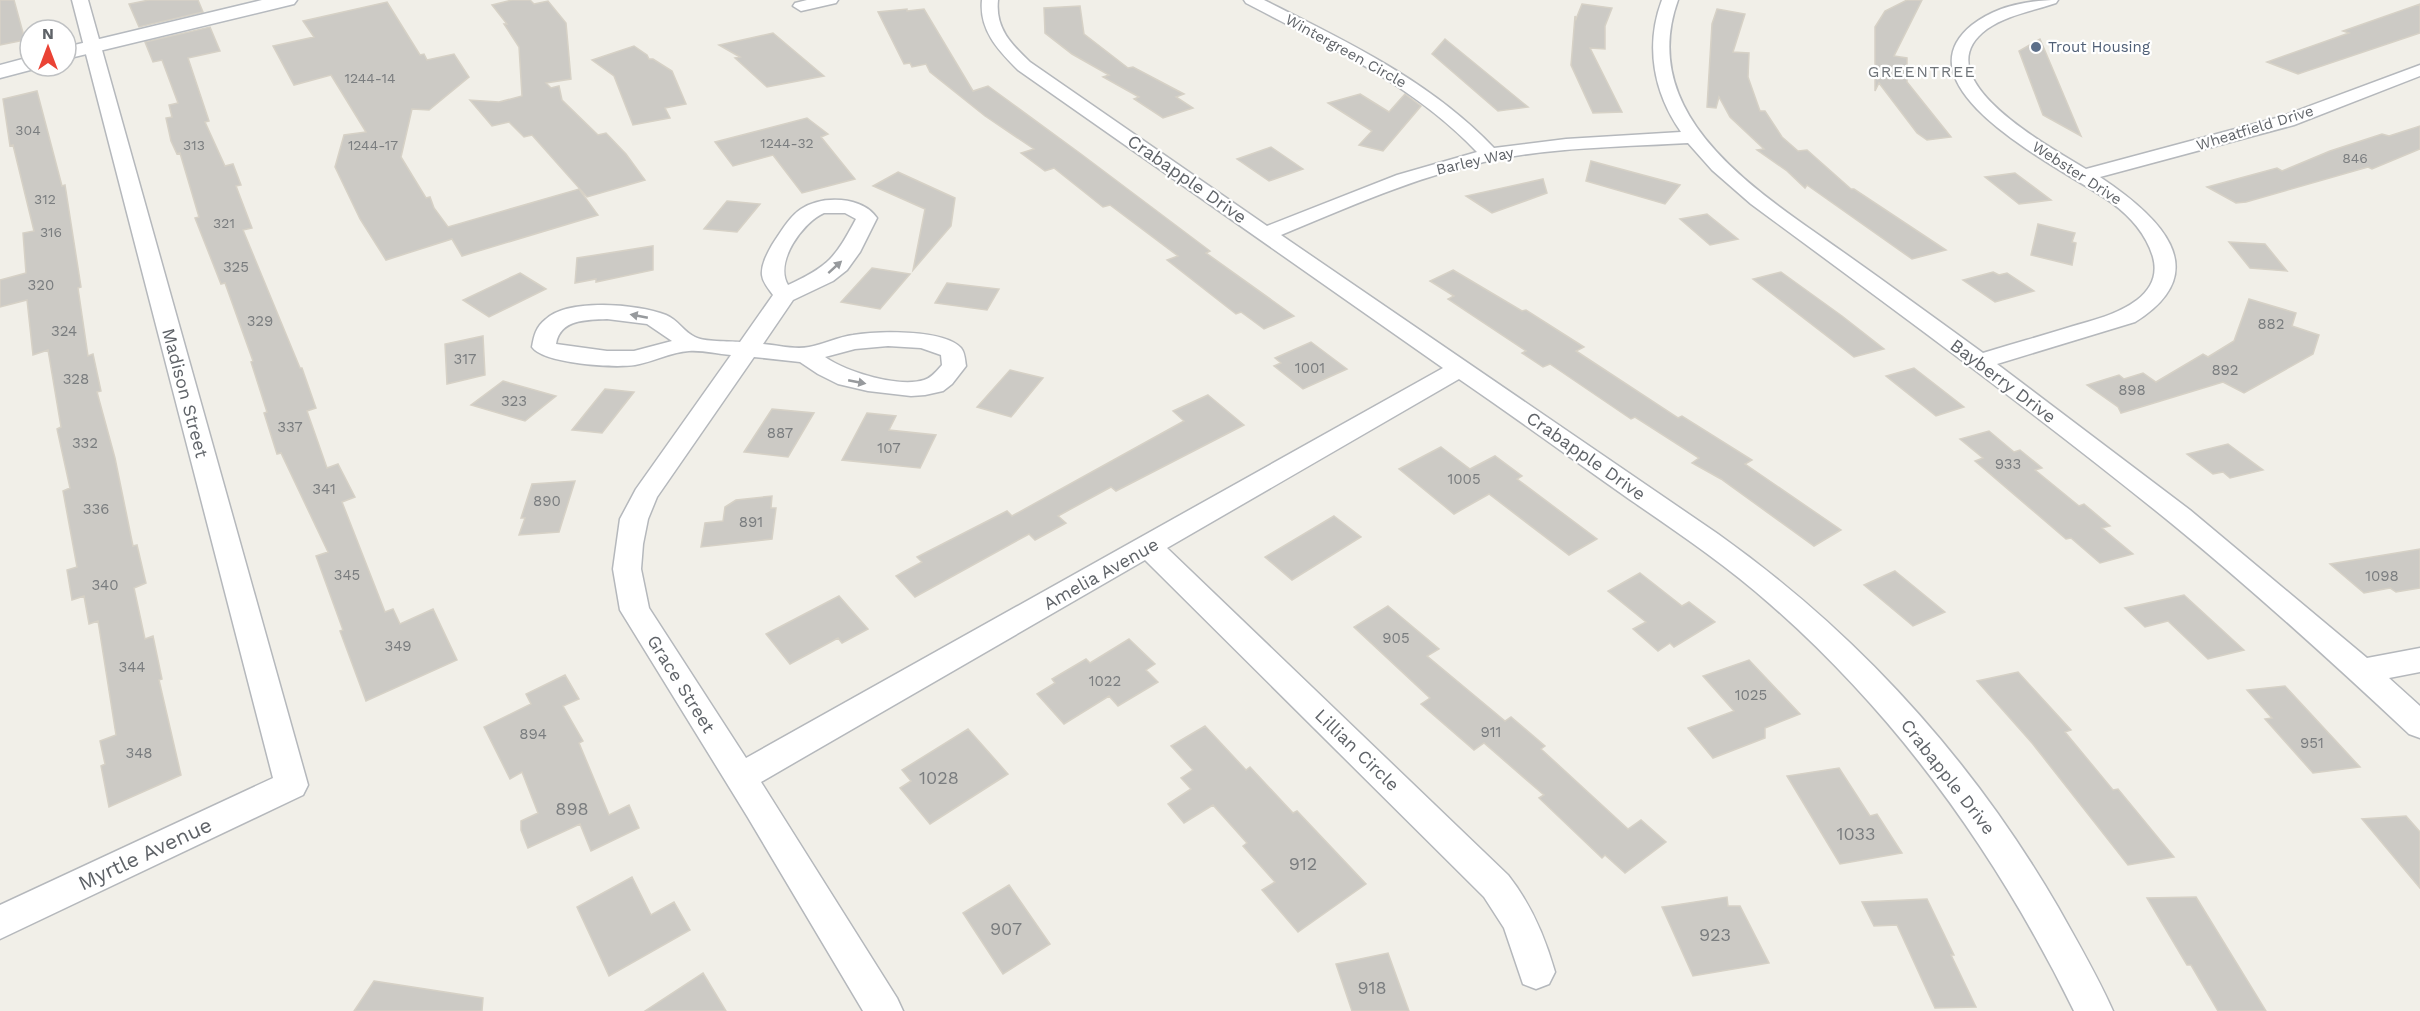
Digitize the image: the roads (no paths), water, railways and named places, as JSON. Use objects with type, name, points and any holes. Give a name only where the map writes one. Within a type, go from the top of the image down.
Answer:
[{"type":"main road","points":[[78,50],[287,0]]},
{"type":"main road","points":[[0,72],[18,67]]},
{"type":"street","name":"Madison Street","points":[[80,0],[291,785]]},
{"type":"street","points":[[801,6],[830,0]]},
{"type":"street","name":"Crabapple Drive","points":[[990,0],[988,8],[991,28],[1004,48],[1023,66],[1460,368],[1741,566],[1780,596],[1848,659],[1929,748],[1966,795],[2049,923],[2094,1011]]},
{"type":"street","name":"Wintergreen Circle","points":[[1252,0],[1386,70],[1456,120],[1490,155]]},
{"type":"street","name":"Bayberry Drive","points":[[1670,0],[1662,25],[1660,50],[1664,76],[1694,137],[1725,172],[1758,200],[2109,459],[2199,530],[2420,724]]},
{"type":"street","name":"Webster Drive","points":[[1979,362],[2127,317],[2147,305],[2161,290],[2166,273],[2164,258],[2155,237],[2138,214],[2086,175],[2024,139],[1990,113],[1963,78],[1959,63],[1966,39],[1986,23],[2013,11],[2050,0]]},
{"type":"street","name":"Wheatfield Drive","points":[[2086,175],[2287,121],[2418,72]]},
{"type":"street","name":"Barley Way","points":[[1266,234],[1435,169],[1490,155],[1611,140],[1694,137]]},
{"type":"street","points":[[842,207],[863,213],[867,218],[861,231],[839,265],[825,276],[784,295],[775,282],[772,271],[776,260],[808,213],[817,209],[842,207]]},
{"type":"street","name":"Grace Street","points":[[784,295],[748,350],[645,495],[634,519],[627,569],[635,610],[741,777],[884,1011]]},
{"type":"street","points":[[688,344],[672,328],[656,320],[632,314],[594,312],[574,314],[558,321],[549,328],[543,338],[544,347],[554,352],[607,358],[634,358],[688,344],[807,355],[853,342],[888,339],[922,341],[941,346],[952,352],[954,366],[945,379],[929,387],[908,388],[849,381],[819,366],[807,355]]},
{"type":"street","name":"Amelia Avenue","points":[[741,777],[1149,547],[1460,368]]},
{"type":"street","name":"Lillian Circle","points":[[1149,547],[1496,886],[1510,903],[1528,940],[1536,972]]},
{"type":"street","points":[[2361,672],[2420,660]]},
{"type":"street","name":"Myrtle Avenue","points":[[0,923],[291,785]]},
{"type":"place","name":"Trout Housing","points":[[2036,47]]},
{"type":"district","name":"GREENTREE","points":[[1922,71]]}]
